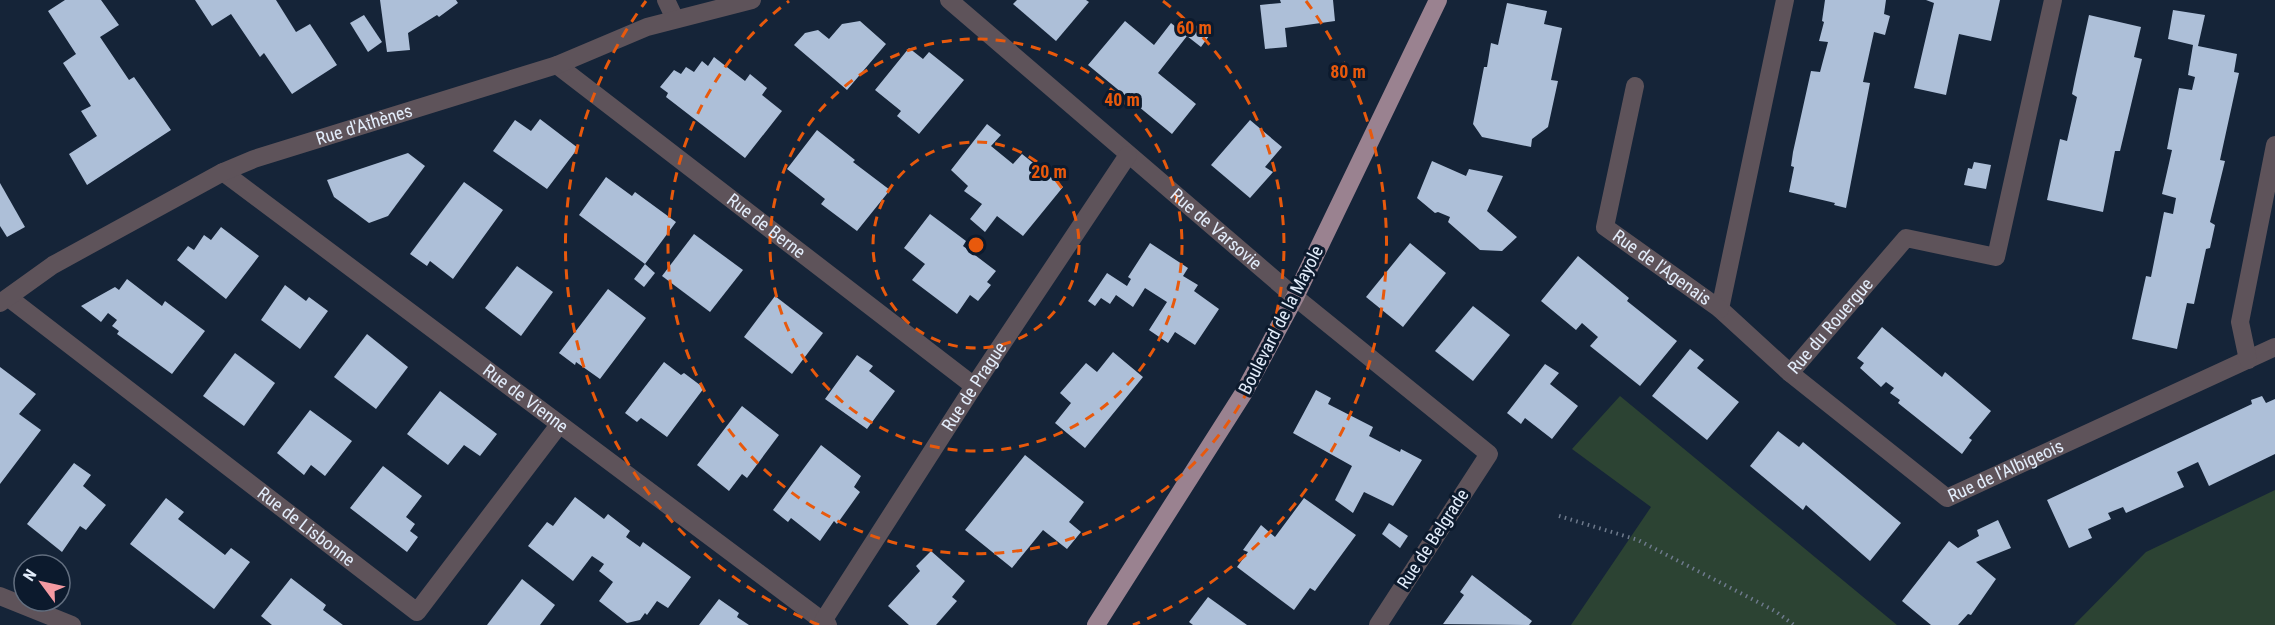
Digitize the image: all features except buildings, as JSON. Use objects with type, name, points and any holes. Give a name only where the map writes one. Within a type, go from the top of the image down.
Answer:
[{"type":"main road","name":"Boulevard de la Mayole","points":[[1096,625],[1243,394],[1295,297],[1438,0]]},
{"type":"street","points":[[666,0],[675,19]]},
{"type":"street","name":"Rue d'Athènes","points":[[4,300],[53,265],[223,172],[254,159],[557,65],[647,27],[752,0]]},
{"type":"street","name":"Rue de Varsovie","points":[[949,0],[1295,297],[1489,454]]},
{"type":"street","points":[[1720,309],[1785,0]]},
{"type":"street","name":"Rue du Rouergue","points":[[1720,309],[1790,373],[1906,238],[1996,257],[2053,0]]},
{"type":"street","name":"Rue de Berne","points":[[557,65],[974,386]]},
{"type":"street","name":"Rue de l'Agenais","points":[[1635,86],[1605,227],[1720,309]]},
{"type":"street","points":[[2275,145],[2240,322],[2248,360],[2275,347]]},
{"type":"street","name":"Rue de Prague","points":[[825,623],[974,386],[1128,155]]},
{"type":"street","name":"Rue de Vienne","points":[[223,172],[825,623]]},
{"type":"street","name":"Rue de Lisbonne","points":[[4,300],[417,612],[559,424]]},
{"type":"street","name":"Rue de l'Albigeois","points":[[1790,373],[1947,498],[2248,360]]},
{"type":"street","name":"Rue de Belgrade","points":[[1378,625],[1489,454]]},
{"type":"street","points":[[0,596],[72,625]]},
{"type":"path","points":[[1558,516],[1638,540],[1775,611],[1794,625]]},
{"type":"green space","points":[[1620,396],[1897,625],[1571,625],[1651,507],[1572,449]]},
{"type":"green space","points":[[2275,490],[2275,625],[2074,625],[2146,552]]}]
